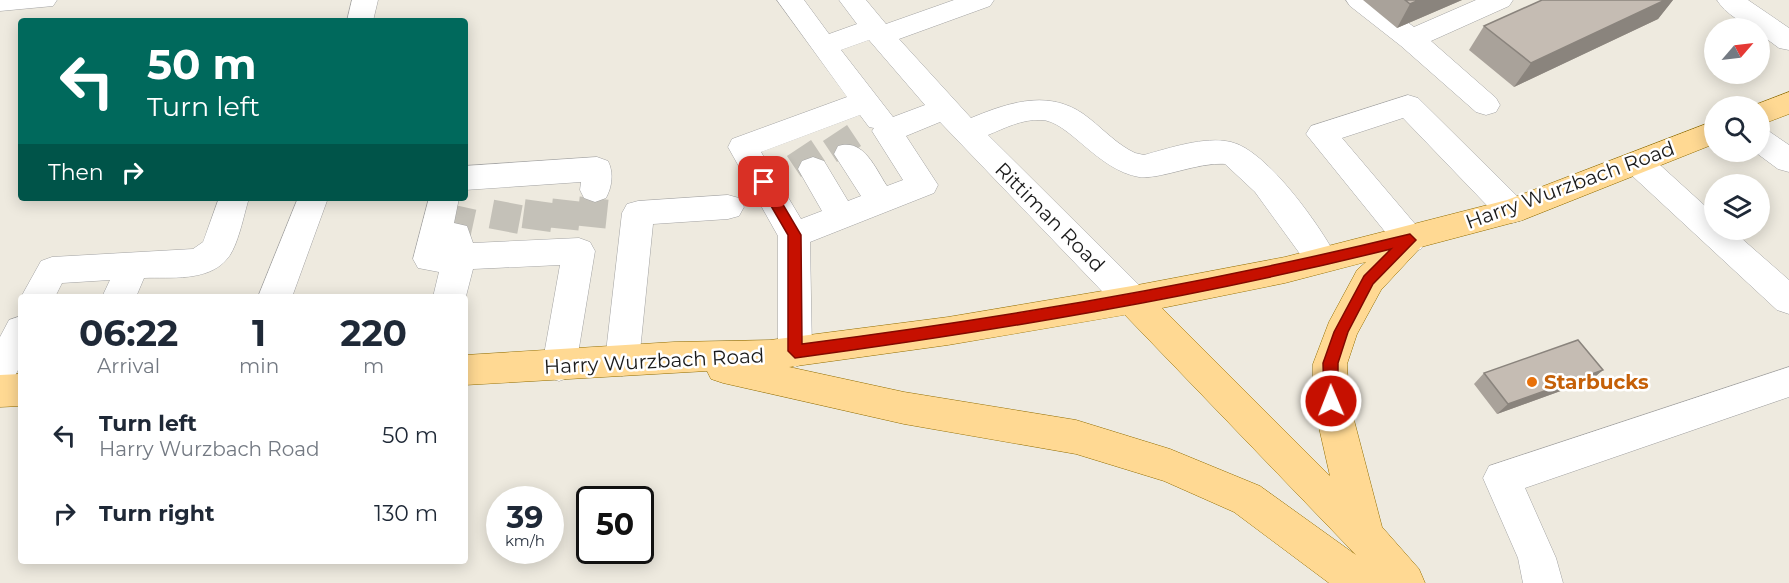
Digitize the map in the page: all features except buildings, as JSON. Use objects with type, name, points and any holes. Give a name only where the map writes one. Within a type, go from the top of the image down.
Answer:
[{"type":"main road","points":[[1770,111],[1789,102]]},
{"type":"main road","name":"Harry Wurzbach Road","points":[[468,370],[559,366],[674,357],[770,355],[948,331],[1132,300],[1410,240],[1512,211],[1704,136]]},
{"type":"main road","points":[[1366,538],[1338,436],[1331,401],[1330,363],[1341,332],[1369,280],[1410,240]]},
{"type":"main road","name":"Rittiman Road","points":[[1132,300],[1366,538],[1406,583]]},
{"type":"main road","points":[[674,357],[904,408],[1076,437],[1170,466],[1247,499],[1361,583]]},
{"type":"main road","points":[[0,391],[18,390]]},
{"type":"street","points":[[0,2],[44,0]]},
{"type":"street","points":[[361,18],[365,0]]},
{"type":"street","points":[[790,0],[866,101],[923,185],[794,235]]},
{"type":"street","name":"Rittiman Road","points":[[852,0],[877,32],[967,132],[1132,300]]},
{"type":"street","points":[[823,46],[981,0]]},
{"type":"street","points":[[1359,0],[1411,39],[1486,105]]},
{"type":"street","points":[[1411,39],[1500,0]]},
{"type":"street","points":[[1730,0],[1789,41]]},
{"type":"street","points":[[795,351],[794,235],[743,147],[800,149],[836,135],[866,101]]},
{"type":"street","points":[[1410,240],[1321,134],[1407,105],[1512,211]]},
{"type":"street","points":[[887,131],[946,109]]},
{"type":"street","points":[[967,132],[1006,117],[1033,110],[1049,110],[1063,114],[1116,158],[1132,165],[1144,166],[1212,153],[1230,153],[1244,159],[1264,181],[1322,260]]},
{"type":"street","points":[[836,135],[881,201]]},
{"type":"street","points":[[1770,147],[1789,161]]},
{"type":"street","points":[[800,149],[842,216]]},
{"type":"street","points":[[1638,163],[1789,300]]},
{"type":"street","points":[[485,184],[564,184]]},
{"type":"street","points":[[40,294],[52,270],[200,262],[216,250],[233,201]]},
{"type":"street","points":[[276,294],[312,201]]},
{"type":"street","points":[[443,201],[429,259],[478,245],[560,240],[559,366]]},
{"type":"street","points":[[622,361],[638,213],[728,207]]},
{"type":"street","points":[[452,294],[478,245]]},
{"type":"street","points":[[120,294],[133,266]]},
{"type":"street","points":[[0,371],[18,336]]},
{"type":"street","points":[[1543,583],[1537,558],[1502,478],[1789,382]]},
{"type":"tunnel","points":[[835,133],[849,154]]},
{"type":"tunnel","points":[[799,148],[813,169]]},
{"type":"tunnel","points":[[591,227],[595,190]]},
{"type":"tunnel","points":[[536,230],[541,193]]},
{"type":"tunnel","points":[[564,229],[568,193]]},
{"type":"tunnel","points":[[503,231],[510,194]]},
{"type":"tunnel","points":[[456,235],[463,201]]},
{"type":"place","name":"Starbucks","points":[[1532,382]]},
{"type":"route","points":[[764,182],[794,235],[795,351],[948,331],[1132,300],[1285,270],[1410,240],[1369,280],[1341,332],[1330,363],[1331,401]]}]
